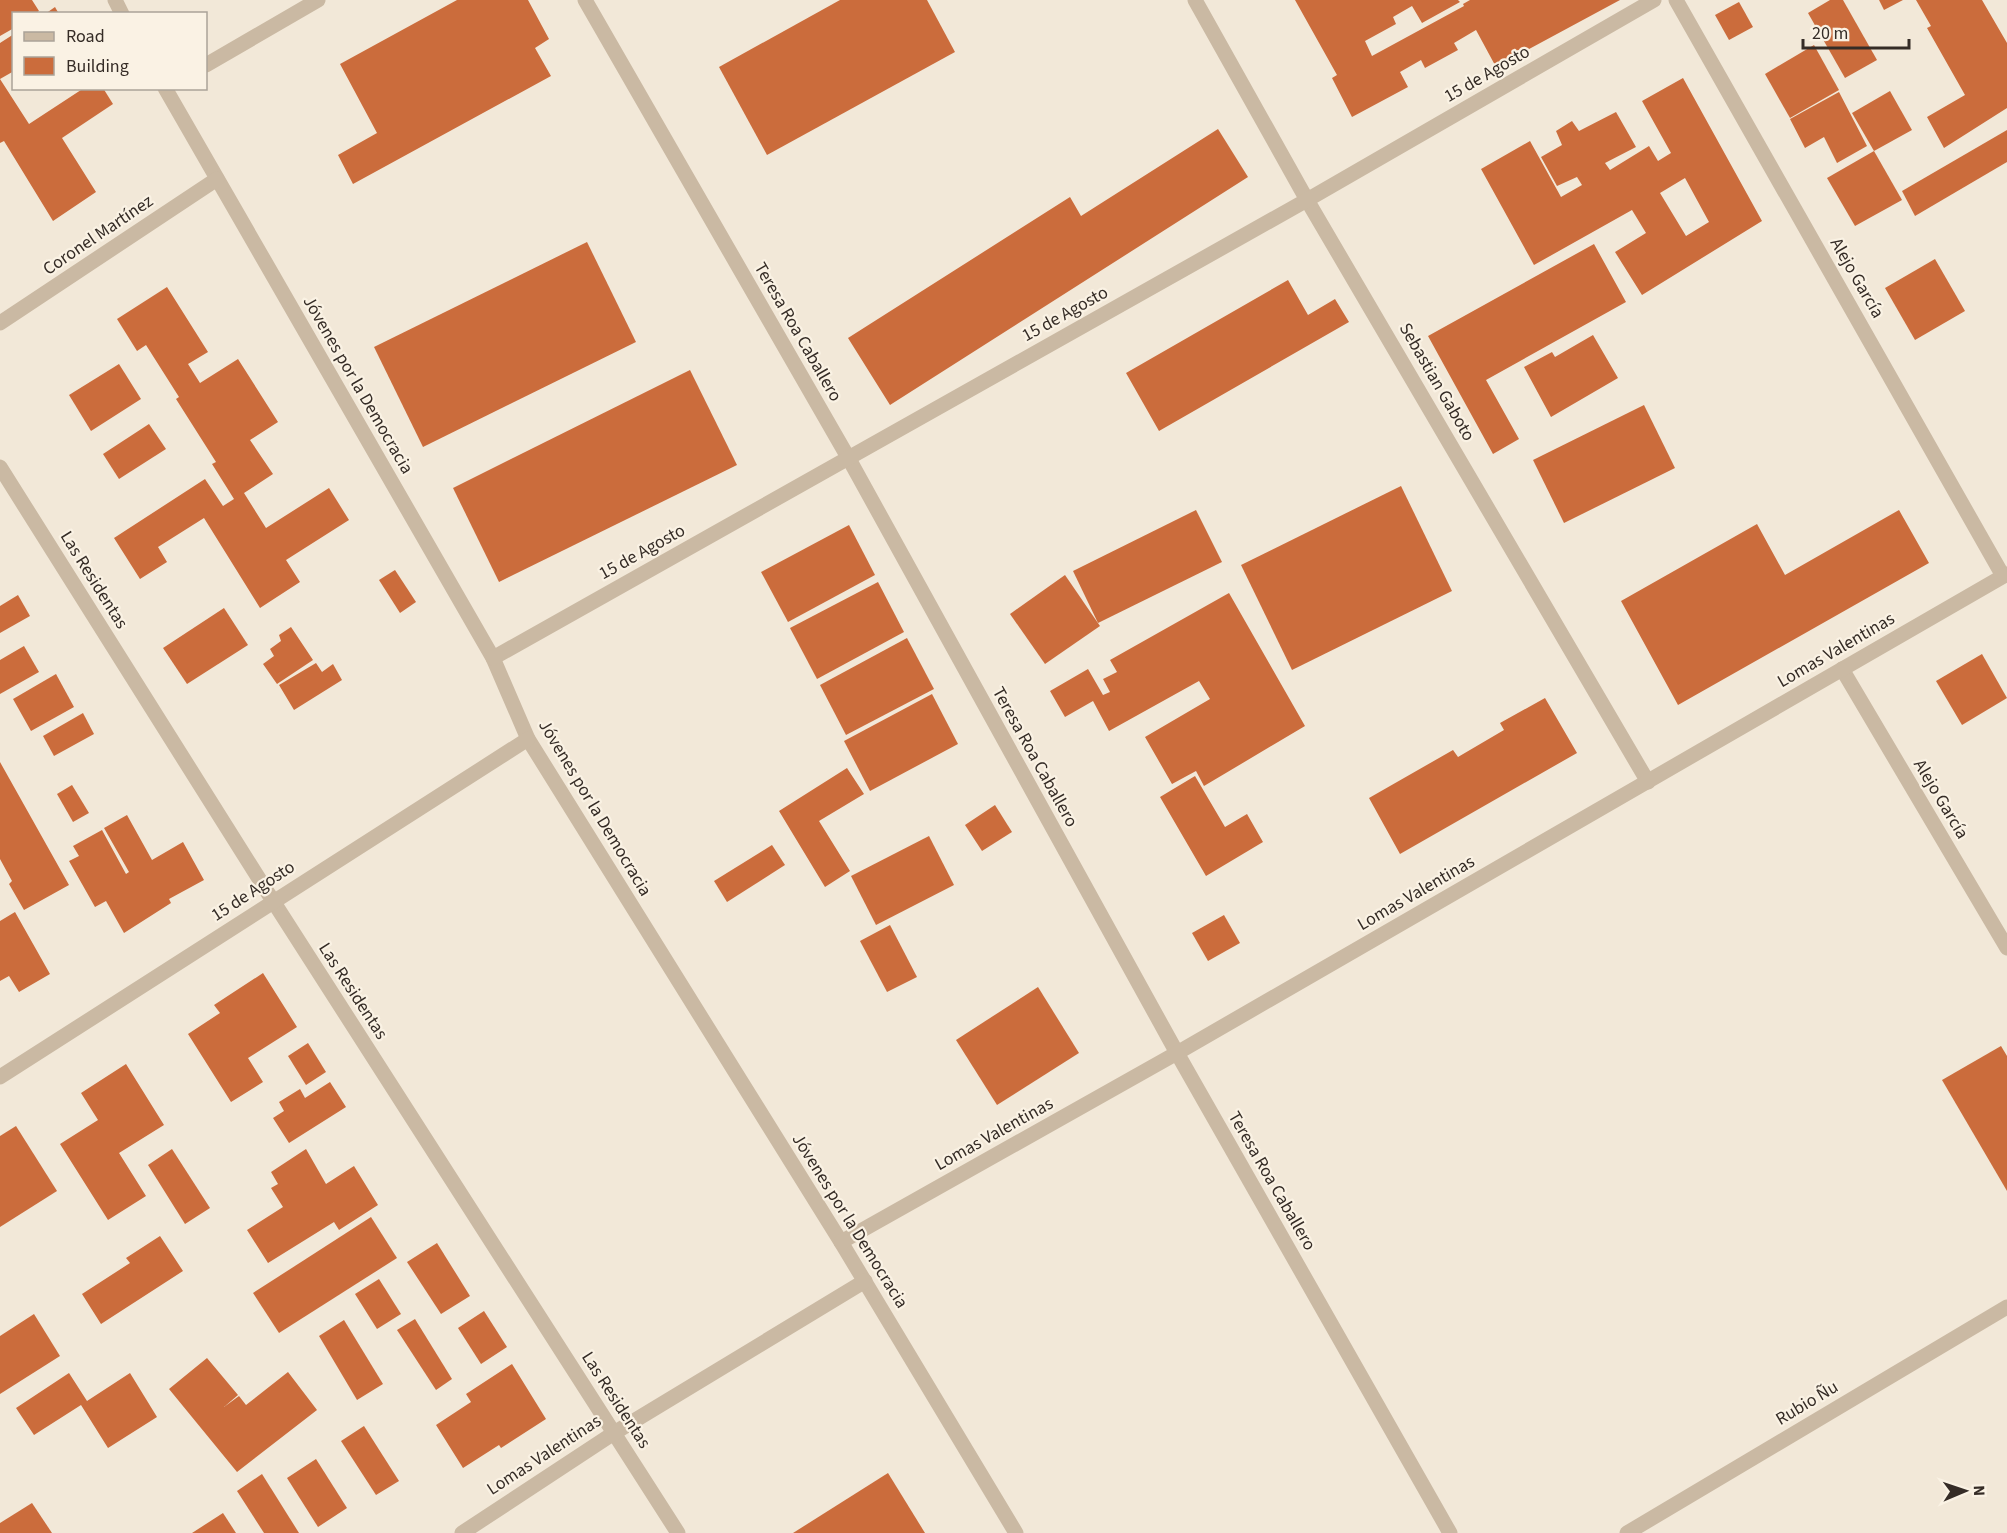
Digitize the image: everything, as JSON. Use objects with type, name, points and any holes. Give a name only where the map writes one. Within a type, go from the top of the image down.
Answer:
[{"type":"street","points":[[207,64],[318,0]]},
{"type":"street","name":"Teresa Roa Caballero","points":[[585,0],[849,459],[1177,1053],[1449,1533]]},
{"type":"street","name":"Sebastian Gaboto","points":[[1195,0],[1307,200],[1648,782]]},
{"type":"street","name":"15 de Agosto","points":[[493,658],[1307,200],[1654,0]]},
{"type":"street","name":"Alejo García","points":[[1676,0],[2005,575]]},
{"type":"street","name":"Jóvenes por la Democracia","points":[[166,90],[493,658],[528,739],[865,1281],[1016,1533]]},
{"type":"street","name":"Coronel Martínez","points":[[0,323],[217,179]]},
{"type":"street","name":"Las Residentas","points":[[0,466],[273,901],[678,1533]]},
{"type":"street","name":"Lomas Valentinas","points":[[841,1242],[1177,1053],[2005,575]]},
{"type":"street","name":"Alejo García","points":[[1842,669],[2007,948]]},
{"type":"street","name":"15 de Agosto","points":[[0,1077],[528,739]]},
{"type":"street","name":"Lomas Valentinas","points":[[462,1533],[614,1433],[865,1281]]},
{"type":"street","name":"Rubio Ñu","points":[[1627,1533],[2007,1307]]},
{"type":"building","points":[[0,0],[32,0],[39,11],[12,12],[12,29],[0,36]]},
{"type":"building","points":[[457,0],[528,0],[549,39],[535,48],[551,76],[353,184],[338,155],[377,133],[340,64]]},
{"type":"building","points":[[840,0],[927,0],[955,52],[767,155],[719,67]]},
{"type":"building","points":[[1295,0],[1458,0],[1460,2],[1422,23],[1412,6],[1393,17],[1396,24],[1365,41],[1372,56],[1464,6],[1463,4],[1470,0],[1620,0],[1496,67],[1476,30],[1454,43],[1458,50],[1425,68],[1421,60],[1400,72],[1408,87],[1352,117],[1332,78],[1337,75]]},
{"type":"building","points":[[1830,0],[1843,0],[1877,60],[1845,78],[1808,13]]},
{"type":"building","points":[[1879,0],[1903,0],[1884,10]]},
{"type":"building","points":[[1916,0],[1982,0],[2007,43],[2007,108],[1944,148],[1927,117],[1965,95],[1927,28],[1931,26]]},
{"type":"building","points":[[1739,2],[1753,27],[1729,40],[1715,15]]},
{"type":"building","points":[[55,7],[58,12],[48,12]]},
{"type":"building","points":[[12,35],[12,72],[0,79],[0,43]]},
{"type":"building","points":[[1814,45],[1839,90],[1790,118],[1765,74]]},
{"type":"building","points":[[1683,78],[1762,221],[1642,295],[1615,252],[1646,233],[1632,210],[1534,265],[1481,169],[1530,141],[1561,197],[1582,185],[1577,177],[1557,186],[1541,157],[1562,145],[1556,131],[1572,121],[1579,131],[1616,112],[1636,147],[1605,163],[1610,170],[1649,146],[1658,161],[1671,153],[1642,101]],"holes":[[[1685,178],[1709,222],[1686,236],[1660,193]]]},
{"type":"building","points":[[0,79],[29,124],[81,90],[104,90],[113,104],[62,138],[96,192],[53,221],[4,141],[0,143]]},
{"type":"building","points":[[1890,91],[1912,130],[1874,151],[1852,113]]},
{"type":"building","points":[[1839,92],[1867,146],[1837,163],[1824,137],[1805,148],[1790,119]]},
{"type":"building","points":[[1218,129],[1248,177],[890,405],[848,338],[1070,197],[1081,216]]},
{"type":"building","points":[[2007,130],[2007,162],[1915,216],[1902,191]]},
{"type":"building","points":[[1874,151],[1902,200],[1855,226],[1827,178]]},
{"type":"building","points":[[587,242],[636,342],[423,447],[374,347]]},
{"type":"building","points":[[1594,244],[1626,302],[1486,380],[1519,439],[1493,454],[1428,336]]},
{"type":"building","points":[[1935,259],[1965,311],[1915,340],[1885,288]]},
{"type":"building","points":[[1288,280],[1308,315],[1335,299],[1349,322],[1159,431],[1126,373]]},
{"type":"building","points":[[167,287],[208,352],[188,364],[200,383],[238,359],[278,422],[250,440],[273,474],[244,493],[266,528],[329,488],[349,520],[286,560],[300,582],[260,608],[204,518],[158,547],[167,562],[140,579],[114,538],[205,479],[223,506],[234,499],[212,464],[216,462],[176,399],[179,397],[146,345],[137,351],[117,319]]},
{"type":"building","points":[[1593,335],[1618,378],[1551,417],[1524,367],[1552,352],[1555,357]]},
{"type":"building","points":[[119,364],[141,399],[91,431],[69,395]]},
{"type":"building","points":[[690,370],[737,465],[499,582],[453,488]]},
{"type":"building","points":[[1644,405],[1675,468],[1564,523],[1533,460]]},
{"type":"building","points":[[149,424],[166,449],[119,479],[103,454]]},
{"type":"building","points":[[1401,486],[1452,591],[1292,670],[1241,565]]},
{"type":"building","points":[[1196,510],[1222,562],[1098,623],[1073,571]]},
{"type":"building","points":[[1899,510],[1929,563],[1678,705],[1621,601],[1757,524],[1785,575]]},
{"type":"building","points":[[849,525],[875,575],[788,622],[761,572]]},
{"type":"building","points":[[395,570],[416,602],[400,613],[379,580]]},
{"type":"building","points":[[1065,575],[1100,626],[1045,664],[1010,614]]},
{"type":"building","points":[[878,582],[904,632],[817,679],[790,628]]},
{"type":"building","points":[[1229,593],[1305,726],[1204,786],[1196,771],[1172,784],[1145,737],[1210,699],[1199,681],[1109,731],[1093,701],[1065,717],[1050,691],[1088,669],[1103,695],[1110,692],[1103,679],[1117,672],[1110,660]]},
{"type":"building","points":[[18,595],[30,616],[0,633],[0,606]]},
{"type":"building","points":[[224,608],[248,645],[187,684],[163,648]]},
{"type":"building","points":[[291,627],[313,660],[277,684],[263,664],[274,656],[270,649],[281,641],[279,635]]},
{"type":"building","points":[[907,638],[934,689],[846,735],[820,685]]},
{"type":"building","points":[[24,646],[39,672],[0,694],[0,660]]},
{"type":"building","points":[[1982,654],[2007,698],[1962,725],[1936,681]]},
{"type":"building","points":[[316,663],[322,672],[333,664],[342,680],[294,710],[279,685]]},
{"type":"building","points":[[56,674],[74,707],[31,731],[13,699]]},
{"type":"building","points":[[932,694],[958,744],[870,791],[844,741]]},
{"type":"building","points":[[1545,698],[1577,753],[1400,854],[1369,798],[1453,750],[1458,757],[1504,730],[1500,723]]},
{"type":"building","points":[[83,713],[94,734],[54,756],[43,736]]},
{"type":"building","points":[[0,762],[69,885],[24,910],[9,884],[12,881],[0,859]]},
{"type":"building","points":[[847,768],[864,794],[819,821],[850,871],[825,887],[779,811]]},
{"type":"building","points":[[1195,776],[1225,827],[1247,814],[1263,842],[1206,876],[1160,797]]},
{"type":"building","points":[[72,785],[89,813],[73,822],[57,794]]},
{"type":"building","points":[[995,805],[1012,832],[982,851],[965,825]]},
{"type":"building","points":[[127,815],[152,860],[183,842],[204,880],[169,899],[171,903],[124,933],[106,901],[95,907],[69,861],[79,856],[73,846],[102,830],[126,874],[129,872],[104,828]]},
{"type":"building","points":[[929,836],[954,885],[876,925],[851,876]]},
{"type":"building","points":[[772,845],[785,865],[727,902],[714,881]]},
{"type":"building","points":[[15,912],[50,974],[19,992],[9,976],[0,981],[0,921]]},
{"type":"building","points":[[1224,915],[1240,943],[1208,961],[1192,933]]},
{"type":"building","points":[[890,925],[917,977],[887,992],[860,941]]},
{"type":"building","points":[[263,973],[297,1027],[248,1058],[263,1082],[231,1102],[188,1034],[220,1013],[214,1005]]},
{"type":"building","points":[[1038,987],[1079,1053],[997,1105],[956,1040]]},
{"type":"building","points":[[308,1043],[326,1072],[306,1085],[288,1056]]},
{"type":"building","points":[[2001,1046],[2007,1056],[2007,1191],[1942,1080]]},
{"type":"building","points":[[126,1064],[164,1125],[119,1153],[146,1196],[108,1220],[60,1144],[98,1120],[81,1093]]},
{"type":"building","points":[[330,1082],[346,1107],[289,1143],[273,1118],[284,1111],[279,1102],[300,1089],[305,1098]]},
{"type":"building","points":[[16,1126],[57,1191],[0,1227],[0,1136]]},
{"type":"building","points":[[172,1149],[210,1208],[185,1224],[148,1165]]},
{"type":"building","points":[[306,1149],[326,1184],[354,1166],[378,1205],[339,1230],[334,1222],[268,1263],[247,1230],[283,1207],[271,1188],[278,1184],[271,1172]]},
{"type":"building","points":[[371,1217],[397,1258],[279,1333],[253,1293]]},
{"type":"building","points":[[160,1236],[183,1271],[101,1324],[82,1294],[130,1263],[126,1258]]},
{"type":"building","points":[[437,1243],[470,1296],[441,1314],[407,1262]]},
{"type":"building","points":[[379,1279],[401,1314],[377,1329],[355,1294]]},
{"type":"building","points":[[484,1311],[507,1347],[481,1364],[458,1328]]},
{"type":"building","points":[[34,1314],[60,1356],[0,1394],[0,1336]]},
{"type":"building","points":[[415,1319],[452,1379],[436,1390],[397,1330]]},
{"type":"building","points":[[344,1320],[383,1384],[357,1400],[319,1336]]},
{"type":"building","points":[[207,1358],[238,1395],[224,1407],[239,1396],[246,1405],[288,1372],[317,1410],[237,1472],[169,1389]]},
{"type":"building","points":[[512,1364],[546,1419],[501,1448],[499,1445],[463,1468],[436,1425],[471,1402],[466,1394]]},
{"type":"building","points":[[69,1373],[87,1401],[130,1373],[157,1417],[108,1448],[81,1405],[34,1435],[16,1408]]},
{"type":"building","points":[[364,1426],[399,1481],[376,1495],[341,1441]]},
{"type":"building","points":[[316,1459],[347,1508],[318,1527],[287,1478]]},
{"type":"building","points":[[888,1473],[925,1533],[793,1533]]},
{"type":"building","points":[[262,1474],[299,1533],[264,1533],[237,1491]]},
{"type":"building","points":[[32,1503],[52,1533],[0,1533],[0,1523]]},
{"type":"building","points":[[223,1513],[236,1533],[192,1533]]}]
